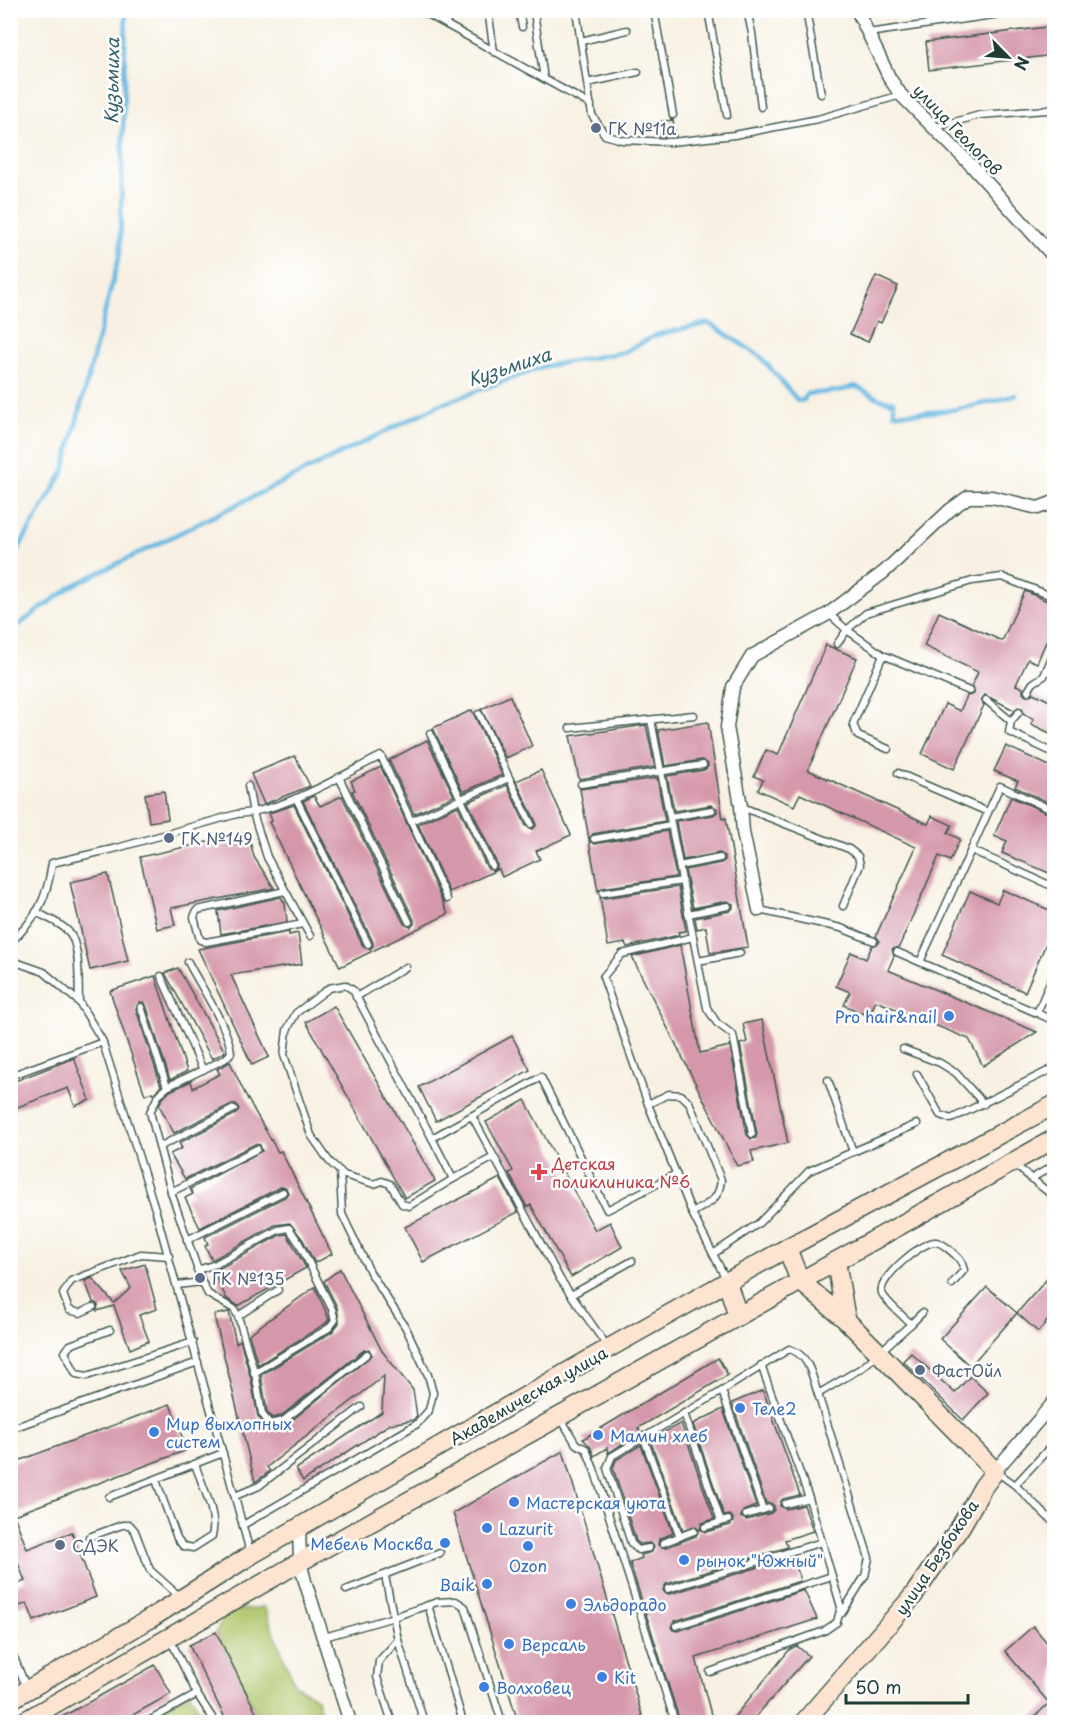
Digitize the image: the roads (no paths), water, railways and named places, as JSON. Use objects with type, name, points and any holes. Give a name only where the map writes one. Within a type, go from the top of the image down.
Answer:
[{"type":"main road","name":"Академическая улица","points":[[10,1700],[148,1620],[299,1526],[609,1348],[787,1248],[1054,1105]]},
{"type":"main road","points":[[23,1722],[300,1562],[1054,1139]]},
{"type":"main road","points":[[787,1248],[800,1281],[846,1320],[995,1471]]},
{"type":"main road","points":[[836,1261],[846,1320]]},
{"type":"main road","points":[[727,1282],[738,1316]]},
{"type":"main road","name":"улица Безбокова","points":[[804,1722],[914,1596],[995,1471]]},
{"type":"street","name":"улица Геологов","points":[[857,10],[890,79],[901,95],[936,127],[1054,257]]},
{"type":"street","points":[[759,910],[743,832],[741,806],[727,728],[733,687],[752,656],[828,614],[884,572],[950,510],[968,497],[992,497],[1038,508],[1054,502]]},
{"type":"street","name":"улица Безбокова","points":[[995,1471],[1054,1402]]},
{"type":"street","points":[[299,1526],[300,1562],[321,1638],[350,1722]]},
{"type":"lane","points":[[420,10],[591,105]]},
{"type":"lane","points":[[444,10],[447,25]]},
{"type":"lane","points":[[488,10],[494,51]]},
{"type":"lane","points":[[519,10],[522,27]]},
{"type":"lane","points":[[576,10],[592,115],[605,135],[622,140],[672,142],[734,135],[818,118],[901,95]]},
{"type":"lane","points":[[654,10],[673,115]]},
{"type":"lane","points":[[708,10],[727,115]]},
{"type":"lane","points":[[747,10],[761,107]]},
{"type":"lane","points":[[806,10],[821,94]]},
{"type":"lane","points":[[868,33],[1028,10]]},
{"type":"lane","points":[[534,12],[544,79]]},
{"type":"lane","points":[[581,41],[627,30]]},
{"type":"lane","points":[[587,83],[638,72]]},
{"type":"lane","points":[[936,127],[980,115],[1054,108]]},
{"type":"lane","points":[[837,644],[847,630],[866,613],[972,581],[1002,577],[1054,597]]},
{"type":"lane","points":[[828,614],[883,655],[969,691]]},
{"type":"lane","points":[[1028,691],[1033,683],[1044,676],[1054,652]]},
{"type":"lane","points":[[883,655],[853,724],[858,736],[888,749]]},
{"type":"lane","points":[[986,700],[1011,722]]},
{"type":"lane","points":[[1018,712],[1011,722],[1009,732],[1054,753]]},
{"type":"lane","points":[[479,714],[531,824]]},
{"type":"lane","points":[[570,728],[694,715]]},
{"type":"lane","points":[[651,720],[706,1008],[717,1023],[733,1035],[752,1134]]},
{"type":"lane","points":[[430,734],[492,866]]},
{"type":"lane","points":[[10,943],[28,926],[36,912],[49,884],[52,863],[117,848],[237,814],[253,813],[296,798],[381,756],[447,899]]},
{"type":"lane","points":[[581,784],[704,765]]},
{"type":"lane","points":[[898,773],[988,813]]},
{"type":"lane","points":[[339,777],[409,922]]},
{"type":"lane","points":[[411,821],[509,778]]},
{"type":"lane","points":[[248,786],[253,813],[267,857],[310,936]]},
{"type":"lane","points":[[920,962],[1000,786],[1054,811]]},
{"type":"lane","points":[[296,798],[368,944]]},
{"type":"lane","points":[[741,806],[849,849],[858,856],[860,865],[843,906]]},
{"type":"lane","points":[[670,817],[712,810]]},
{"type":"lane","points":[[594,839],[672,825]]},
{"type":"lane","points":[[971,850],[1054,887]]},
{"type":"lane","points":[[679,866],[720,858]]},
{"type":"lane","points":[[603,893],[682,881]]},
{"type":"lane","points":[[285,891],[197,910],[194,917],[200,940],[206,942],[303,924]]},
{"type":"lane","points":[[688,914],[728,906]]},
{"type":"lane","points":[[759,910],[841,928],[874,941]]},
{"type":"lane","points":[[36,912],[69,932],[76,948],[79,1002]]},
{"type":"lane","points":[[693,937],[622,954],[603,977],[648,1104],[692,1214],[727,1282]]},
{"type":"lane","points":[[897,952],[1054,1021]]},
{"type":"lane","points":[[698,961],[740,953]]},
{"type":"lane","points":[[10,960],[44,972],[79,1002],[103,1042],[169,1256],[250,1555]]},
{"type":"lane","points":[[188,962],[230,1044],[231,1053],[225,1059],[167,1087],[159,1095],[150,1112],[171,1192],[202,1282],[208,1294],[234,1309],[238,1316],[254,1373],[262,1414],[270,1424],[283,1421],[367,1354]]},
{"type":"lane","points":[[356,997],[406,967]]},
{"type":"lane","points":[[1037,1013],[1054,973]]},
{"type":"lane","points":[[161,976],[203,1070]]},
{"type":"lane","points":[[453,1179],[353,990],[345,985],[329,988],[296,1013],[287,1030],[284,1055],[311,1135],[329,1161],[344,1175],[374,1184],[382,1181],[390,1184],[402,1204],[409,1206],[494,1157]]},
{"type":"lane","points":[[141,1007],[167,1087]]},
{"type":"lane","points":[[10,1076],[103,1042]]},
{"type":"lane","points":[[903,1049],[956,1073],[984,1104]]},
{"type":"lane","points":[[917,1074],[940,1115],[951,1119],[1054,1068]]},
{"type":"lane","points":[[432,1138],[541,1077],[607,1210],[676,1174]]},
{"type":"lane","points":[[828,1080],[853,1152]]},
{"type":"lane","points":[[648,1104],[669,1094],[681,1095],[689,1102],[721,1180],[720,1191],[715,1199],[692,1214]]},
{"type":"lane","points":[[159,1147],[234,1109]]},
{"type":"lane","points":[[472,1116],[560,1279],[609,1348]]},
{"type":"lane","points":[[713,1254],[759,1222],[809,1171],[917,1124]]},
{"type":"lane","points":[[171,1192],[257,1149]]},
{"type":"lane","points":[[1012,1162],[1054,1197]]},
{"type":"lane","points":[[1031,1179],[1054,1165]]},
{"type":"lane","points":[[243,1525],[417,1424],[429,1410],[434,1393],[406,1328],[370,1272],[342,1214],[340,1171]]},
{"type":"lane","points":[[187,1240],[283,1192]]},
{"type":"lane","points":[[197,1270],[226,1259],[278,1230],[289,1228],[299,1243],[332,1309],[335,1320],[329,1328],[254,1373]]},
{"type":"lane","points":[[911,1324],[883,1294],[882,1286],[885,1278],[925,1243],[935,1241],[943,1244],[962,1262],[964,1270],[952,1284]]},
{"type":"lane","points":[[93,1307],[80,1313],[69,1310],[63,1294],[71,1281],[141,1254],[169,1256]]},
{"type":"lane","points":[[571,1295],[632,1261]]},
{"type":"lane","points":[[177,1285],[202,1282]]},
{"type":"lane","points":[[238,1316],[278,1290]]},
{"type":"lane","points":[[818,1394],[863,1367],[922,1313]]},
{"type":"lane","points":[[111,1330],[70,1345],[65,1352],[76,1374],[87,1376],[193,1342]]},
{"type":"lane","points":[[648,1548],[638,1550],[632,1543],[607,1468],[612,1456],[789,1349],[798,1351],[808,1363],[869,1558],[865,1576],[837,1622],[824,1631],[710,1672]]},
{"type":"lane","points":[[10,1430],[198,1362]]},
{"type":"lane","points":[[761,1365],[809,1498],[841,1607],[837,1622]]},
{"type":"lane","points":[[722,1391],[766,1509],[746,1515]]},
{"type":"lane","points":[[235,1496],[259,1486],[362,1407]]},
{"type":"lane","points":[[684,1413],[725,1521],[705,1527]]},
{"type":"lane","points":[[560,1417],[576,1444],[585,1449],[594,1469],[675,1722]]},
{"type":"lane","points":[[643,1436],[680,1537]]},
{"type":"lane","points":[[1015,1485],[1054,1443]]},
{"type":"lane","points":[[109,1497],[223,1453]]},
{"type":"lane","points":[[156,1479],[177,1538],[183,1546],[193,1548],[212,1536],[214,1528],[213,1517],[195,1464]]},
{"type":"lane","points":[[995,1471],[1015,1485],[1054,1523]]},
{"type":"lane","points":[[784,1504],[809,1498]]},
{"type":"lane","points":[[89,1537],[122,1525],[130,1525],[135,1531],[150,1570],[182,1598]]},
{"type":"lane","points":[[663,1544],[694,1531]]},
{"type":"lane","points":[[668,1589],[822,1542]]},
{"type":"lane","points":[[346,1590],[440,1553]]},
{"type":"lane","points":[[385,1576],[398,1640],[424,1722]]},
{"type":"lane","points":[[676,1626],[832,1576]]},
{"type":"lane","points":[[321,1638],[437,1602],[456,1601],[465,1607],[502,1722]]},
{"type":"lane","points":[[428,1605],[463,1722]]},
{"type":"lane","points":[[170,1638],[197,1695],[215,1722]]},
{"type":"lane","points":[[392,1722],[377,1677],[379,1661],[398,1640]]},
{"type":"lane","points":[[10,1648],[27,1690]]},
{"type":"lane","points":[[147,1722],[197,1695]]},
{"type":"waterway","name":"Кузьмиха","points":[[10,563],[64,471],[120,253],[126,10]]},
{"type":"waterway","name":"Кузьмиха","points":[[10,631],[72,586],[439,405],[545,366],[624,352],[656,335],[709,323],[761,357],[798,401],[804,400],[806,394],[840,391],[855,386],[880,399],[894,402],[894,413],[911,413],[956,409],[1016,395]]},
{"type":"place","name":"ГК №11а","points":[[596,128]]},
{"type":"place","name":"ГК №149","points":[[169,838]]},
{"type":"place","name":"Pro hair&nail","points":[[949,1016]]},
{"type":"place","name":"Детская поликлиника №6","points":[[539,1172]]},
{"type":"place","name":"ГК №135","points":[[200,1278]]},
{"type":"place","name":"ФастОйл","points":[[920,1370]]},
{"type":"place","name":"Теле2","points":[[740,1408]]},
{"type":"place","name":"Мир выхлопных систем","points":[[154,1432]]},
{"type":"place","name":"Мамин хлеб","points":[[598,1435]]},
{"type":"place","name":"Мастерская уюта","points":[[514,1502]]},
{"type":"place","name":"Lazurit","points":[[487,1528]]},
{"type":"place","name":"Мебель Москва","points":[[445,1543]]},
{"type":"place","name":"СДЭК","points":[[60,1545]]},
{"type":"place","name":"Ozon","points":[[528,1546]]},
{"type":"place","name":"рынок \"Южный\"","points":[[684,1560]]},
{"type":"place","name":"Baik","points":[[487,1584]]},
{"type":"place","name":"Эльдорадо","points":[[571,1604]]},
{"type":"place","name":"Версаль","points":[[509,1644]]},
{"type":"place","name":"Kit","points":[[602,1677]]},
{"type":"place","name":"Волховец","points":[[484,1687]]}]
